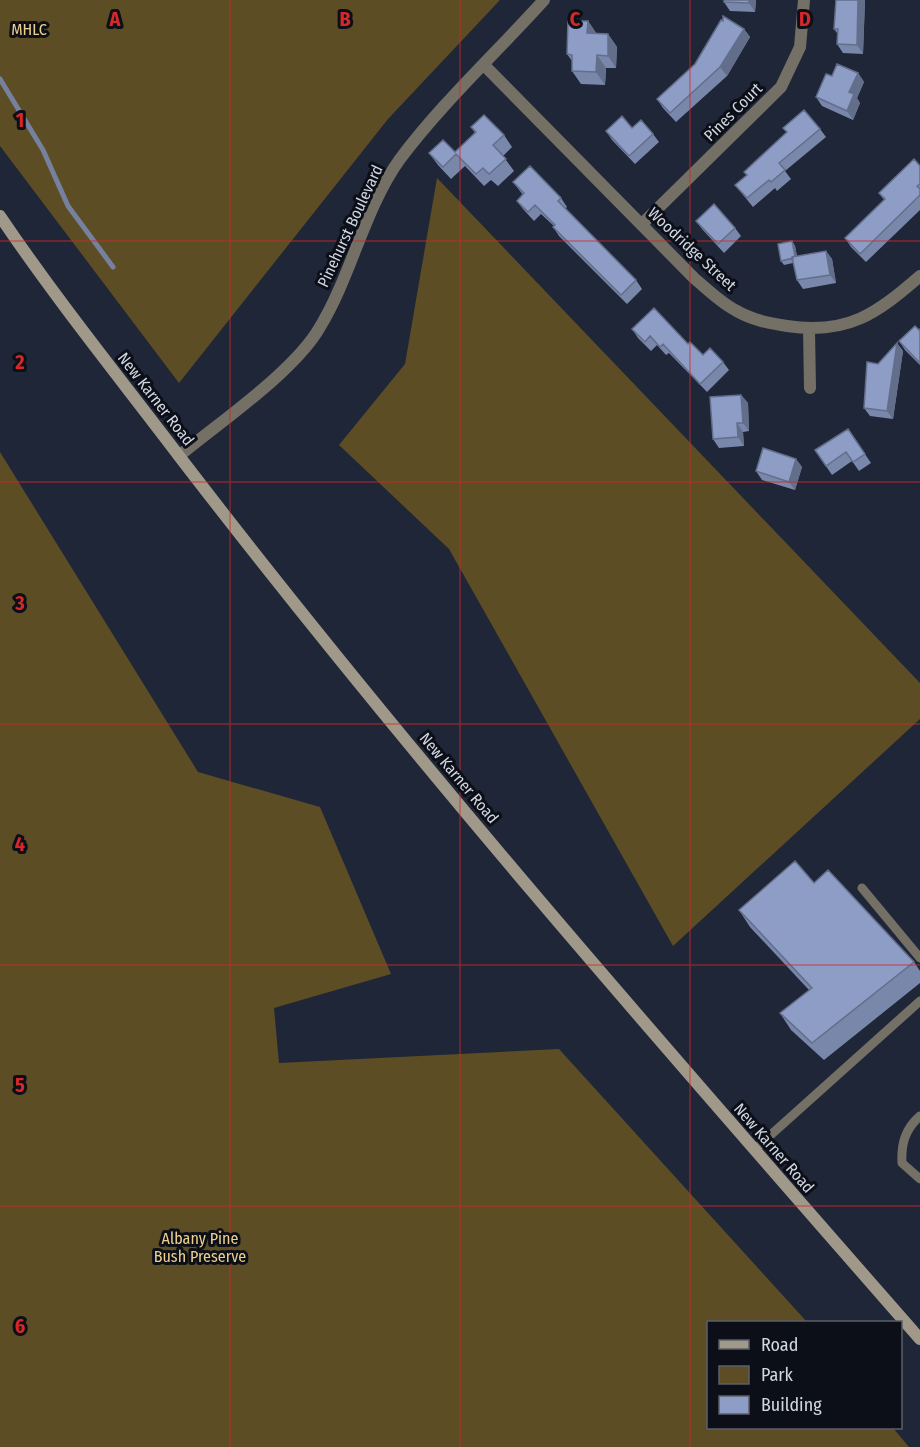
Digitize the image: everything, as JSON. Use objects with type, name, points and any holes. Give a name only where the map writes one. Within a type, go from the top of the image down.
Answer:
[{"type":"main road","name":"New Karner Road","points":[[0,216],[75,320],[302,615],[562,928],[920,1339]]},
{"type":"street","name":"Pinehurst Boulevard","points":[[179,456],[297,358],[334,300],[377,200],[399,161],[544,0]]},
{"type":"street","name":"Pines Court","points":[[642,225],[781,87],[800,47],[804,0]]},
{"type":"street","name":"Woodridge Street","points":[[484,65],[694,278],[733,309],[758,322],[822,330],[843,326],[887,304],[920,276]]},
{"type":"street","points":[[809,329],[810,388]]},
{"type":"lane","points":[[862,888],[920,957]]},
{"type":"lane","points":[[754,1150],[920,1001]]},
{"type":"lane","points":[[920,1116],[909,1126],[901,1148],[902,1163],[920,1179]]},
{"type":"green space","name":"MHLC","points":[[0,0],[500,0],[388,119],[179,383],[0,146]]},
{"type":"green space","points":[[437,178],[920,683],[920,719],[673,946],[449,549],[339,445],[405,364]]},
{"type":"green space","name":"Albany Pine Bush Preserve","points":[[0,452],[198,772],[320,807],[391,974],[274,1008],[279,1063],[559,1049],[806,1321],[707,1321],[707,1429],[894,1429],[909,1447],[0,1447]]},
{"type":"building","points":[[724,0],[749,0],[749,3],[724,2]]},
{"type":"building","points":[[836,0],[858,0],[857,45],[837,44],[838,29],[834,29]]},
{"type":"building","points":[[723,16],[744,29],[720,67],[670,113],[657,99],[695,64],[721,20],[723,21]]},
{"type":"building","points":[[568,21],[588,21],[587,33],[608,34],[608,56],[597,55],[596,72],[572,71],[572,55],[567,54]]},
{"type":"building","points":[[837,64],[858,73],[849,92],[854,94],[847,111],[816,97],[826,74],[832,76]]},
{"type":"building","points":[[804,110],[820,129],[779,163],[785,170],[747,198],[735,185],[747,175],[744,172],[787,132],[783,128]]},
{"type":"building","points":[[484,115],[504,135],[493,145],[506,159],[489,174],[483,168],[476,174],[456,154],[443,167],[429,153],[443,140],[455,152],[476,132],[471,127]]},
{"type":"building","points":[[622,116],[632,128],[641,120],[653,134],[629,156],[606,131]]},
{"type":"building","points":[[914,159],[920,166],[920,184],[917,186],[920,189],[920,195],[860,254],[845,238],[885,199],[879,193]]},
{"type":"building","points":[[530,166],[561,198],[558,201],[636,280],[621,295],[553,227],[555,225],[535,205],[528,212],[517,201],[524,193],[513,182]]},
{"type":"building","points":[[714,204],[735,228],[718,244],[696,221]]},
{"type":"building","points":[[792,241],[795,256],[781,261],[778,244]]},
{"type":"building","points":[[826,251],[830,275],[797,280],[792,257]]},
{"type":"building","points":[[654,308],[688,344],[690,342],[703,355],[710,348],[723,362],[700,384],[663,344],[660,347],[650,336],[645,342],[632,329]]},
{"type":"building","points":[[915,326],[920,329],[920,363],[899,341]]},
{"type":"building","points":[[897,343],[887,411],[864,408],[867,362],[878,364]]},
{"type":"building","points":[[741,395],[743,423],[737,423],[738,437],[713,439],[710,397]]},
{"type":"building","points":[[848,429],[865,454],[853,462],[846,452],[826,466],[815,450]]},
{"type":"building","points":[[763,448],[796,459],[789,482],[756,471]]},
{"type":"building","points":[[795,861],[814,883],[828,870],[914,962],[812,1043],[780,1013],[812,988],[739,910]]},
{"type":"waterway","points":[[0,79],[43,150],[68,206],[113,267]]}]
